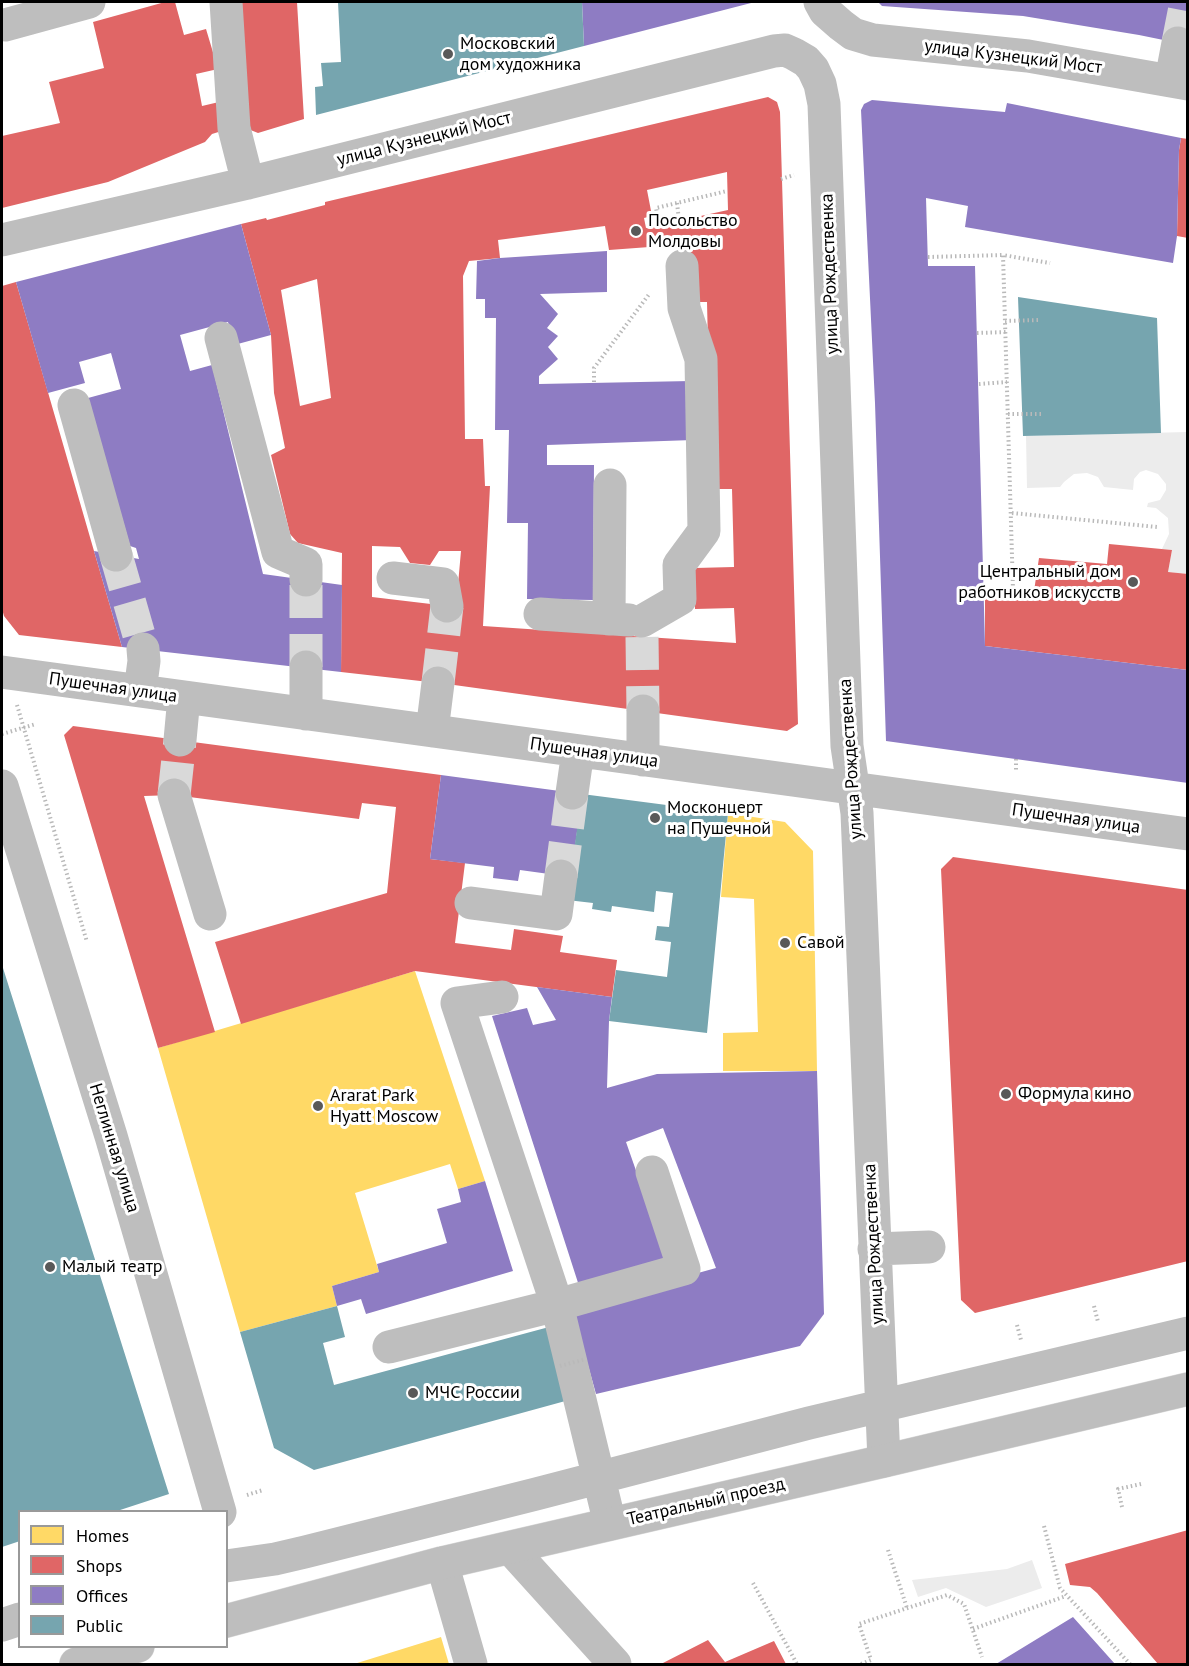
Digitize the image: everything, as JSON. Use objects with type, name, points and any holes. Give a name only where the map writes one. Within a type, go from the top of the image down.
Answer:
[{"type":"street","points":[[5,26],[89,2]]},
{"type":"street","points":[[226,2],[234,128],[248,183]]},
{"type":"street","name":"улица Кузнецкий Мост","points":[[2,240],[248,183],[774,51],[785,50],[806,61],[832,20],[853,34],[873,40],[1028,56],[1179,82]]},
{"type":"street","points":[[1178,43],[1179,82]]},
{"type":"street","name":"улица Рождественка","points":[[806,61],[813,69],[820,84],[824,104],[847,746],[857,813],[884,1461]]},
{"type":"street","points":[[540,614],[609,619],[642,629],[680,599],[679,565],[704,531],[701,359],[684,308],[682,266]]},
{"type":"street","points":[[221,338],[278,552],[306,564],[306,580]]},
{"type":"street","points":[[74,405],[116,555]]},
{"type":"street","points":[[609,619],[610,485]]},
{"type":"street","points":[[393,578],[443,584],[447,606]]},
{"type":"street","points":[[140,691],[144,661],[143,649]]},
{"type":"street","points":[[306,667],[306,714]]},
{"type":"street","name":"Пушечная улица","points":[[2,672],[1188,834]]},
{"type":"street","points":[[432,731],[438,683]]},
{"type":"street","points":[[180,740],[184,697]]},
{"type":"street","points":[[643,711],[643,760]]},
{"type":"street","points":[[572,793],[578,751]]},
{"type":"street","name":"Неглинная улица","points":[[2,786],[114,1147],[219,1510]]},
{"type":"street","points":[[174,795],[210,914]]},
{"type":"street","points":[[471,903],[556,914],[561,876]]},
{"type":"street","points":[[502,997],[457,1003],[557,1305],[610,1524]]},
{"type":"street","points":[[389,1347],[557,1305],[684,1269],[652,1172]]},
{"type":"street","points":[[874,1249],[929,1247]]},
{"type":"street","points":[[228,1566],[285,1557],[882,1406],[1188,1333]]},
{"type":"street","name":"Театральный проезд","points":[[228,1620],[442,1563],[1188,1389]]},
{"type":"street","points":[[510,1548],[615,1665]]},
{"type":"street","points":[[442,1563],[471,1665]]},
{"type":"street","points":[[2,1625],[18,1621]]},
{"type":"street","points":[[75,1665],[103,1648]]},
{"type":"street","points":[[75,1665],[134,1648]]},
{"type":"path","points":[[659,224],[656,208],[728,191]]},
{"type":"path","points":[[677,203],[679,220]]},
{"type":"path","points":[[1003,255],[1013,590]]},
{"type":"path","points":[[928,257],[1003,255],[1050,263]]},
{"type":"path","points":[[594,382],[594,368],[654,289]]},
{"type":"path","points":[[1005,321],[1040,320]]},
{"type":"path","points":[[977,333],[1006,332]]},
{"type":"path","points":[[979,384],[1007,382]]},
{"type":"path","points":[[1008,414],[1042,414]]},
{"type":"path","points":[[1012,513],[1157,527]]},
{"type":"path","points":[[2,734],[36,724]]},
{"type":"path","points":[[1016,759],[1016,770]]},
{"type":"path","points":[[1094,1306],[1100,1331]]},
{"type":"path","points":[[560,1366],[586,1359]]},
{"type":"path","points":[[1122,1507],[1118,1489],[1141,1484]]},
{"type":"path","points":[[1044,1526],[1060,1588],[1130,1665]]},
{"type":"path","points":[[888,1550],[908,1608]]},
{"type":"path","points":[[753,1583],[797,1665]]},
{"type":"path","points":[[861,1665],[871,1660],[859,1624],[947,1595],[964,1604],[982,1657]]},
{"type":"path","points":[[973,1629],[1066,1596]]},
{"type":"shaded area","points":[[1187,432],[1187,574],[1168,572],[1172,550],[1162,549],[1169,534],[1168,518],[1156,508],[1147,507],[1148,503],[1160,500],[1166,490],[1166,484],[1158,474],[1146,470],[1140,472],[1134,479],[1133,490],[1104,487],[1098,477],[1087,473],[1074,474],[1060,487],[1027,488],[1026,436]]},
{"type":"shaded area","points":[[1032,1560],[1042,1588],[986,1607],[946,1588],[918,1597],[912,1580],[1007,1569]]},
{"type":"building: Homes","name":"Савой","points":[[728,813],[785,822],[813,851],[817,1071],[723,1071],[723,1033],[758,1032],[754,899],[721,897]]},
{"type":"building: Homes","name":"Ararat Park Hyatt Moscow","points":[[415,971],[485,1181],[458,1189],[450,1164],[355,1193],[379,1272],[332,1286],[337,1306],[240,1332],[158,1048]]},
{"type":"building: Homes","points":[[441,1637],[449,1664],[354,1664]]},
{"type":"building: Shops","points":[[165,2],[175,2],[184,35],[206,29],[218,69],[196,74],[202,106],[219,102],[228,129],[212,134],[205,142],[108,182],[2,208],[2,136],[60,123],[49,82],[104,68],[93,22]]},
{"type":"building: Shops","points":[[235,2],[297,2],[304,119],[258,133],[243,127]]},
{"type":"building: Shops","points":[[768,97],[777,102],[780,112],[798,724],[787,731],[447,684],[341,672],[342,553],[298,543],[290,534],[271,455],[285,448],[274,393],[271,335],[241,224],[266,218],[267,220],[325,205],[325,202]],"holes":[[[727,172],[728,210],[646,228],[644,218],[652,216],[647,190]],[[605,226],[609,250],[690,244],[692,302],[707,302],[710,431],[715,489],[732,489],[734,567],[695,568],[695,609],[734,608],[736,643],[483,626],[490,486],[485,486],[483,439],[465,439],[463,276],[469,261],[500,258],[498,240]],[[317,279],[331,398],[300,406],[281,290]],[[372,546],[400,547],[410,563],[430,565],[439,551],[461,551],[456,607],[372,597]]]},
{"type":"building: Shops","points":[[1181,138],[1188,139],[1188,238],[1177,236]]},
{"type":"building: Shops","points":[[16,282],[122,647],[19,635],[4,616],[2,609],[2,286]]},
{"type":"building: Shops","points":[[1109,544],[1172,550],[1168,572],[1188,574],[1188,670],[985,646],[985,589],[1034,591],[1039,558],[1107,564]]},
{"type":"building: Shops","points":[[73,726],[441,775],[430,859],[465,863],[455,943],[511,950],[514,929],[563,936],[560,952],[617,960],[612,997],[415,971],[241,1024],[215,942],[387,893],[396,807],[362,803],[359,819],[174,795],[144,796],[215,1032],[158,1048],[64,735]]},
{"type":"building: Shops","points":[[953,857],[1188,890],[1188,1261],[975,1313],[961,1300],[941,869]]},
{"type":"building: Shops","points":[[1188,1530],[1188,1664],[1158,1664],[1097,1593],[1090,1587],[1070,1585],[1065,1564]]},
{"type":"building: Shops","points":[[708,1640],[725,1662],[774,1641],[786,1664],[661,1664]]},
{"type":"building: Offices","points":[[582,2],[755,2],[584,46]]},
{"type":"building: Offices","points":[[878,2],[1188,2],[1188,45],[1023,16],[882,6]]},
{"type":"building: Offices","points":[[872,100],[1005,112],[1007,103],[1181,138],[1177,236],[1173,263],[965,227],[968,206],[926,198],[928,266],[975,266],[985,646],[1188,670],[1188,783],[886,741],[875,403],[861,110],[864,104]]},
{"type":"building: Offices","points":[[241,224],[271,335],[234,345],[228,322],[180,335],[190,371],[212,365],[263,574],[342,585],[341,672],[122,647],[94,551],[139,559],[136,548],[130,546],[88,398],[121,389],[111,353],[79,362],[85,383],[48,393],[16,282]]},
{"type":"building: Offices","points":[[607,251],[607,292],[540,294],[558,314],[547,328],[558,336],[548,347],[558,359],[539,376],[539,384],[691,381],[693,440],[547,445],[547,465],[594,465],[593,600],[527,599],[528,523],[507,523],[509,430],[495,430],[496,318],[485,318],[485,299],[476,299],[477,261]]},
{"type":"building: Offices","points":[[441,775],[582,794],[571,877],[520,870],[518,881],[493,878],[494,867],[430,859]]},
{"type":"building: Offices","points":[[537,987],[612,997],[607,1088],[657,1074],[817,1071],[824,1314],[800,1346],[596,1394],[572,1308],[716,1268],[663,1128],[626,1142],[669,1265],[581,1292],[492,1016],[527,1008],[533,1025],[556,1020]]},
{"type":"building: Offices","points":[[485,1181],[513,1271],[366,1314],[361,1299],[337,1306],[332,1286],[379,1272],[377,1264],[447,1243],[437,1209],[461,1202],[458,1189]]},
{"type":"building: Offices","points":[[1073,1617],[1115,1664],[996,1664]]},
{"type":"building: Public","name":"Московский дом художника","points":[[338,2],[582,2],[584,46],[316,115],[315,87],[323,86],[321,63],[341,62]]},
{"type":"building: Public","points":[[1018,297],[1157,318],[1161,433],[1023,436]]},
{"type":"building: Public","points":[[582,794],[728,813],[707,1033],[609,1021],[616,970],[667,977],[671,942],[655,940],[657,926],[669,927],[673,893],[656,891],[654,912],[612,906],[611,912],[592,909],[593,903],[567,900]]},
{"type":"building: Public","name":"Малый театр","points":[[3,968],[169,1494],[120,1510],[18,1510],[18,1542],[2,1547]]},
{"type":"building: Public","name":"МЧС России","points":[[337,1306],[345,1337],[323,1343],[334,1385],[549,1327],[569,1400],[314,1470],[274,1448],[240,1332]]},
{"type":"tunnel","points":[[1178,43],[1186,2]]},
{"type":"tunnel","points":[[116,555],[143,649]]},
{"type":"tunnel","points":[[306,580],[306,667]]},
{"type":"tunnel","points":[[438,683],[447,606]]},
{"type":"tunnel","points":[[642,637],[643,711]]},
{"type":"tunnel","points":[[174,795],[180,740]]},
{"type":"tunnel","points":[[561,876],[572,793]]},
{"type":"place","name":"Московский дом художника","points":[[448,54]]},
{"type":"place","name":"Посольство Молдовы","points":[[636,231]]},
{"type":"place","name":"Центральный дом работников искусств","points":[[1133,582]]},
{"type":"place","name":"Москонцерт на Пушечной","points":[[655,818]]},
{"type":"place","name":"Савой","points":[[785,943]]},
{"type":"place","name":"Формула кино","points":[[1006,1094]]},
{"type":"place","name":"Ararat Park Hyatt Moscow","points":[[318,1106]]},
{"type":"place","name":"Малый театр","points":[[50,1267]]},
{"type":"place","name":"МЧС России","points":[[413,1393]]}]
